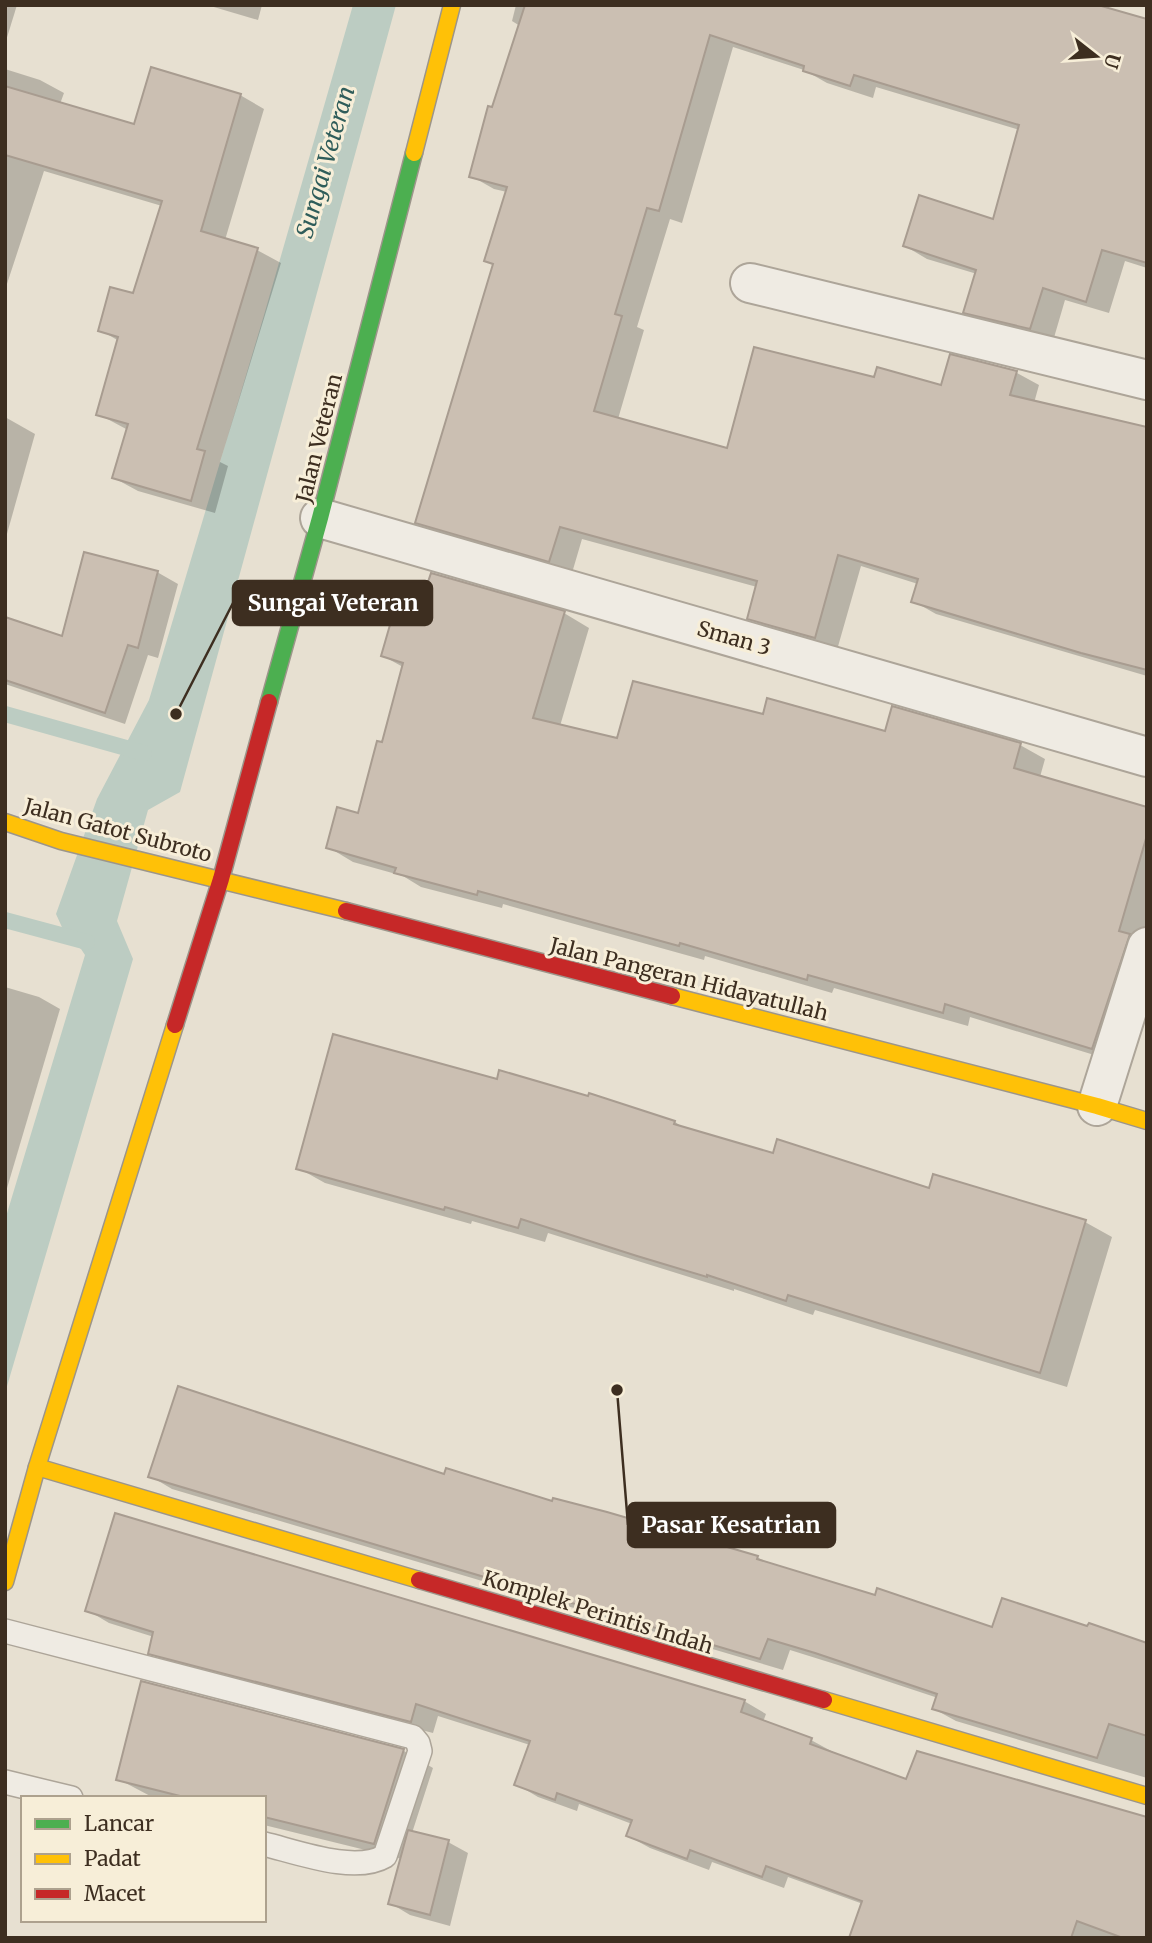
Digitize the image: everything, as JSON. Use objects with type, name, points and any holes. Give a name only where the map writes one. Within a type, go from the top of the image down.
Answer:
[{"type":"main road","name":"Jalan Veteran","points":[[5,1581],[37,1467],[221,879],[320,518],[452,5]]},
{"type":"main road","name":"Jalan Gatot Subroto","points":[[5,822],[61,841],[221,879]]},
{"type":"main road","name":"Jalan Pangeran Hidayatullah","points":[[221,879],[1097,1105],[1147,1121]]},
{"type":"main road","name":"Komplek Perintis Indah","points":[[37,1467],[1147,1796]]},
{"type":"street","points":[[750,283],[1147,380]]},
{"type":"street","name":"Sman 3","points":[[320,518],[1147,757]]},
{"type":"street","points":[[1097,1105],[1147,947]]},
{"type":"lane","points":[[5,1631],[413,1737],[418,1742],[420,1751],[385,1856],[375,1863],[338,1862],[266,1844]]},
{"type":"lane","points":[[5,1782],[63,1796]]},
{"type":"water","points":[[353,5],[396,5],[180,792],[148,810],[117,921],[133,959],[5,1393],[5,1220],[85,955],[66,936],[56,914],[97,799],[149,700]]},
{"type":"building","points":[[525,5],[1098,5],[1147,19],[1147,263],[1102,250],[1086,302],[1043,288],[1030,329],[963,313],[976,270],[903,246],[919,195],[993,219],[1019,125],[854,75],[850,86],[803,71],[804,66],[710,35],[659,211],[647,208],[615,314],[622,316],[594,411],[727,448],[754,347],[874,377],[877,367],[941,385],[950,354],[1017,371],[1010,395],[1147,427],[1147,670],[911,602],[918,579],[838,555],[815,638],[747,619],[757,581],[560,527],[549,562],[415,523],[493,264],[484,261],[507,187],[469,177],[488,106],[492,107]]},
{"type":"building","points":[[151,67],[241,94],[201,231],[258,248],[197,449],[205,451],[191,501],[112,478],[128,424],[96,415],[118,337],[98,331],[110,287],[133,293],[162,201],[5,155],[5,86],[134,124]]},
{"type":"building","points":[[84,552],[158,571],[138,648],[128,645],[105,713],[5,680],[5,617],[62,636]]},
{"type":"building","points":[[431,573],[565,611],[533,718],[617,738],[633,681],[763,714],[767,698],[885,731],[892,706],[1021,743],[1014,768],[1147,807],[1147,835],[1119,931],[1130,934],[1092,1049],[945,1004],[943,1013],[808,975],[807,980],[680,943],[679,946],[478,891],[477,895],[394,873],[396,868],[326,848],[337,807],[358,813],[377,741],[382,742],[403,663],[381,656],[394,611],[416,618]]},
{"type":"building","points":[[333,1034],[497,1079],[499,1070],[588,1096],[589,1093],[675,1121],[674,1124],[773,1153],[777,1139],[929,1188],[933,1174],[1086,1220],[1040,1373],[788,1295],[786,1301],[521,1219],[518,1228],[296,1169]]},
{"type":"building","points":[[178,1386],[444,1474],[446,1468],[552,1501],[553,1498],[607,1512],[758,1556],[757,1559],[875,1595],[877,1588],[992,1627],[1002,1598],[1147,1643],[1147,1736],[1109,1724],[1097,1758],[932,1709],[937,1694],[768,1639],[760,1659],[148,1477]]},
{"type":"building","points":[[115,1513],[745,1700],[741,1712],[812,1738],[810,1744],[906,1779],[917,1751],[1147,1817],[1147,1938],[1123,1938],[1077,1921],[1071,1938],[849,1938],[862,1901],[766,1866],[762,1877],[690,1850],[687,1859],[626,1836],[632,1820],[557,1793],[555,1800],[514,1785],[530,1741],[416,1704],[411,1722],[148,1654],[153,1632],[85,1611]]},
{"type":"building","points":[[141,1681],[404,1749],[374,1844],[266,1817],[266,1796],[180,1796],[116,1780]]},
{"type":"building","points":[[408,1830],[449,1840],[430,1915],[388,1904]]},
{"type":"waterway","points":[[5,714],[144,753]]},
{"type":"waterway","points":[[5,920],[87,942]]},
{"type":"traffic: fast","points":[[269,702],[320,518],[414,153]]},
{"type":"traffic: slow","points":[[414,153],[452,5]]},
{"type":"traffic: slow","points":[[5,822],[61,841],[346,911]]},
{"type":"traffic: slow","points":[[672,996],[1147,1121]]},
{"type":"traffic: slow","points":[[5,1582],[37,1467],[175,1025]]},
{"type":"traffic: slow","points":[[37,1467],[419,1580]]},
{"type":"traffic: slow","points":[[824,1700],[1147,1796]]},
{"type":"traffic: jam","points":[[175,1025],[221,879],[269,702]]},
{"type":"traffic: jam","points":[[346,911],[672,996]]},
{"type":"traffic: jam","points":[[419,1580],[824,1700]]},
{"type":"place","name":"Sungai Veteran","points":[[176,714]]},
{"type":"place","name":"Pasar Kesatrian","points":[[617,1390]]}]
